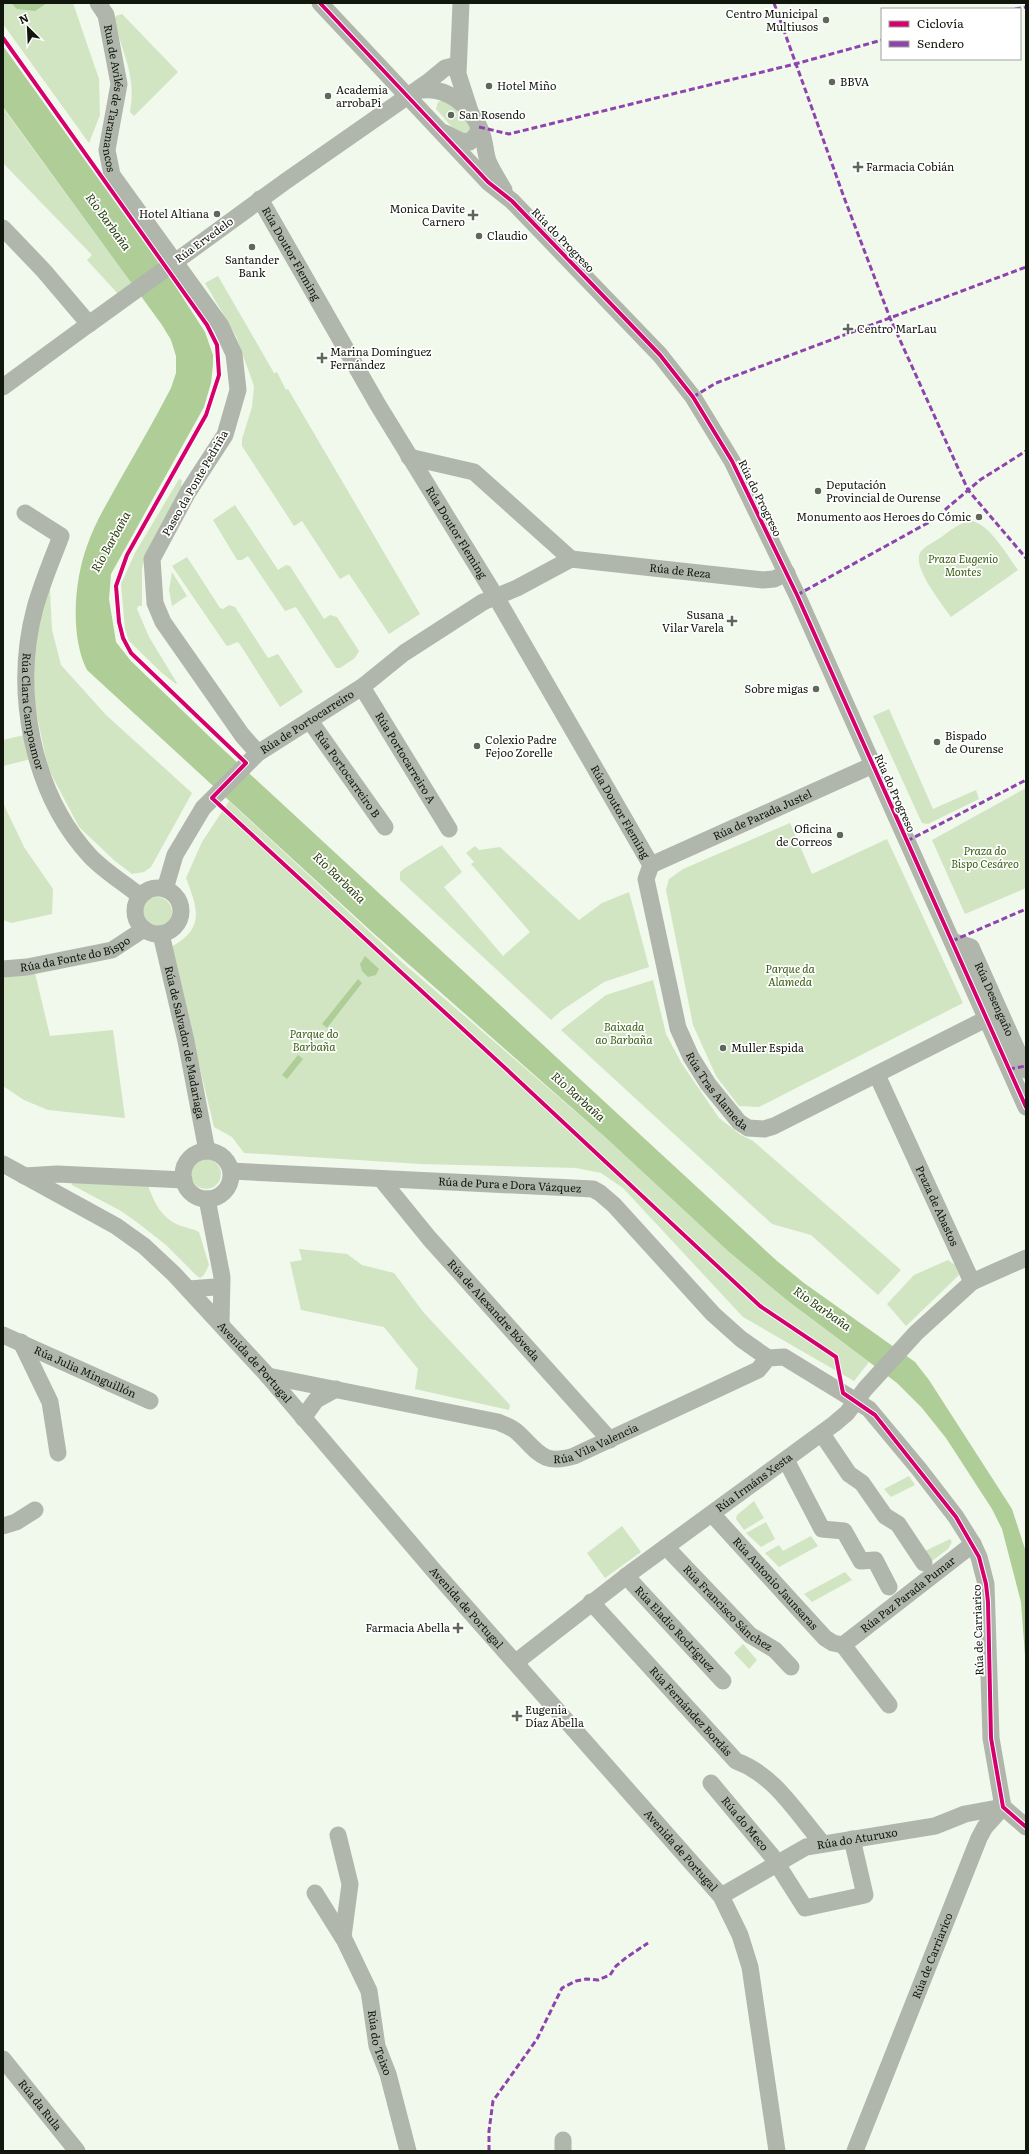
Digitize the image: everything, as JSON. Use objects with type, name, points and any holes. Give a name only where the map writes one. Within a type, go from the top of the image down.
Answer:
[{"type":"street","name":"Rua de Avilés de Taramancos","points":[[98,3],[106,15],[119,84],[107,150],[112,175],[172,254]]},
{"type":"street","name":"Rúa do Progreso","points":[[320,3],[412,94],[434,125],[488,182],[507,196],[655,350],[683,384],[732,461],[787,573],[1026,1107]]},
{"type":"street","points":[[461,3],[457,65],[460,84],[475,120]]},
{"type":"street","points":[[412,94],[446,68],[457,65]]},
{"type":"street","points":[[434,125],[427,107],[457,65]]},
{"type":"street","points":[[412,94],[426,89],[439,90],[453,97],[475,120]]},
{"type":"street","name":"Rúa Ervedelo","points":[[3,387],[89,324],[172,254],[260,199],[412,94]]},
{"type":"street","name":"Rúa do Progreso","points":[[434,125],[456,139],[468,142],[473,140],[475,120]]},
{"type":"street","name":"Rúa do Progreso","points":[[475,120],[489,162],[507,196]]},
{"type":"street","name":"Rúa Doutor Fleming","points":[[260,199],[378,405],[496,597],[651,865]]},
{"type":"street","points":[[3,228],[44,271],[89,324]]},
{"type":"street","name":"Paseo da Ponte Pedriña","points":[[172,254],[221,326],[234,354],[238,390],[225,435],[188,492],[152,559],[155,603],[163,622],[242,735],[258,752]]},
{"type":"street","points":[[409,457],[474,472],[571,559],[517,588],[496,597]]},
{"type":"street","name":"Rúa Clara Campoamor","points":[[25,513],[61,536],[35,608],[26,666],[27,707],[34,746],[41,769],[58,811],[81,846],[92,858],[140,896]]},
{"type":"street","name":"Rúa de Reza","points":[[571,559],[763,580],[774,579],[787,573]]},
{"type":"street","name":"Rúa de Portocarreiro","points":[[165,889],[175,855],[203,808],[258,752],[310,721],[362,687],[404,653],[430,636],[483,602],[496,597]]},
{"type":"street","name":"Rúa Portocarreiro A","points":[[362,687],[449,829]]},
{"type":"street","name":"Rúa Portocarreiro B","points":[[310,721],[385,827]]},
{"type":"street","name":"Rúa de Parada Justel","points":[[651,865],[873,765]]},
{"type":"street","name":"Rúa Tras Alameda","points":[[651,865],[646,879],[678,1028],[691,1057],[708,1084],[739,1122],[748,1128],[764,1129],[774,1126],[986,1019]]},
{"type":"street","points":[[156,888],[165,889],[173,893],[179,900],[182,908],[181,918],[176,926],[170,931],[161,934],[152,933],[144,929],[138,922],[135,914],[136,904],[140,896],[147,891],[156,888]]},
{"type":"street","name":"Rúa da Fonte do Bispo","points":[[3,968],[27,967],[112,950],[144,929]]},
{"type":"street","name":"Rúa de Salvador de Madariaga","points":[[161,934],[186,1041],[207,1151]]},
{"type":"street","name":"Rúa Desengaño","points":[[952,941],[971,947],[1026,1070]]},
{"type":"street","name":"Praza de Abastos","points":[[877,1075],[972,1282]]},
{"type":"street","points":[[207,1151],[223,1156],[231,1171],[229,1185],[226,1191],[214,1198],[207,1199],[192,1194],[184,1180],[185,1166],[188,1160],[194,1155],[207,1151]]},
{"type":"street","name":"Avenida de Portugal","points":[[3,1164],[105,1220],[130,1236],[160,1260],[205,1305],[268,1376],[360,1486],[721,1896],[735,1923],[750,1967],[777,2151]]},
{"type":"street","name":"Rúa de Pura e Dora Vázquez","points":[[231,1171],[593,1189],[614,1205],[722,1323],[768,1358]]},
{"type":"street","points":[[24,1176],[57,1174],[184,1180]]},
{"type":"street","points":[[42,1186],[57,1174]]},
{"type":"street","name":"Rúa de Alexandre Bóveda","points":[[380,1179],[429,1238],[610,1440]]},
{"type":"street","points":[[207,1199],[219,1282],[221,1324]]},
{"type":"street","points":[[972,1282],[1026,1258]]},
{"type":"street","points":[[189,1289],[219,1282]]},
{"type":"street","points":[[205,1305],[219,1282]]},
{"type":"street","name":"Rúa Irmáns Xesta","points":[[516,1662],[591,1602],[822,1434],[848,1413],[854,1394],[916,1332],[972,1282]]},
{"type":"street","name":"Rúa Julia Minguillón","points":[[3,1335],[150,1401]]},
{"type":"street","name":"Rúa Julia Minguillón","points":[[21,1342],[50,1402],[58,1453]]},
{"type":"street","points":[[768,1358],[784,1357],[854,1394]]},
{"type":"street","name":"Rúa Vila Valencia","points":[[268,1376],[498,1422],[517,1432],[541,1456],[552,1459],[565,1459],[610,1440],[758,1370],[768,1358]]},
{"type":"street","points":[[285,1396],[314,1385]]},
{"type":"street","points":[[303,1418],[316,1400],[336,1389]]},
{"type":"street","name":"Rúa de Carriarico","points":[[854,1394],[875,1415],[956,1517],[973,1544],[981,1563],[986,1584],[991,1738],[1002,1807],[985,1827],[980,1838],[855,2151]]},
{"type":"street","points":[[822,1434],[849,1474],[862,1483],[884,1516],[898,1524],[924,1563]]},
{"type":"street","points":[[786,1460],[822,1529],[844,1531],[861,1561],[875,1560],[889,1588]]},
{"type":"street","points":[[3,1526],[16,1522],[35,1510]]},
{"type":"street","name":"Rúa Antonio Jaunsaras","points":[[712,1514],[825,1638],[833,1643],[843,1645]]},
{"type":"street","name":"Rúa Paz Parada Pumar","points":[[843,1645],[973,1544]]},
{"type":"street","name":"Rúa Francisco Sánchez","points":[[666,1548],[750,1635],[775,1650],[791,1667]]},
{"type":"street","name":"Rúa Eladio Rodríguez","points":[[626,1576],[723,1681]]},
{"type":"street","name":"Rúa Fernández Bordás","points":[[591,1602],[736,1762],[751,1767],[769,1781],[797,1810],[811,1831],[823,1844]]},
{"type":"street","points":[[843,1645],[889,1705]]},
{"type":"street","name":"Rúa do Meco","points":[[711,1783],[772,1856],[805,1908],[864,1895],[852,1839]]},
{"type":"street","points":[[1002,1807],[1026,1828]]},
{"type":"street","name":"Rúa do Aturuxo","points":[[721,1896],[806,1848],[935,1826],[965,1814],[1002,1807]]},
{"type":"street","points":[[806,1848],[812,1839],[811,1831]]},
{"type":"street","points":[[338,1835],[350,1884],[343,1938]]},
{"type":"street","name":"Rúa do Teixo","points":[[315,1893],[343,1938],[369,1991],[377,2046],[388,2074],[408,2151]]},
{"type":"street","name":"Rúa da Rula","points":[[3,2059],[77,2151]]},
{"type":"green space","points":[[3,3],[73,3],[99,79],[100,115],[89,143],[3,24]]},
{"type":"green space","points":[[122,14],[178,72],[134,116],[130,112],[132,87],[128,65],[114,19],[116,16]]},
{"type":"green space","points":[[445,99],[471,124],[471,133],[459,135],[436,109],[438,102]]},
{"type":"green space","points":[[3,108],[133,285],[120,296],[87,260],[92,255],[3,163]]},
{"type":"green space","points":[[218,276],[274,373],[277,372],[286,390],[288,389],[420,614],[389,634],[349,574],[340,579],[302,521],[294,526],[242,446],[242,439],[252,407],[254,386],[236,336],[205,283]]},
{"type":"green space","points":[[179,479],[182,480],[181,487],[146,553],[142,569],[142,606],[138,606],[137,609],[149,637],[177,683],[176,684],[162,673],[129,641],[125,629],[121,584],[135,553]]},
{"type":"green space","points":[[235,505],[278,570],[286,565],[290,566],[324,619],[330,615],[337,617],[359,651],[355,658],[340,668],[336,668],[296,607],[285,611],[248,556],[242,560],[237,560],[213,520]]},
{"type":"green space","name":"Praza Eugenio Montes","points":[[972,521],[979,524],[992,534],[1018,570],[951,617],[935,595],[924,576],[920,567],[920,553],[927,546],[955,527]]},
{"type":"green space","points":[[187,557],[220,608],[223,609],[229,605],[235,607],[268,658],[278,654],[303,692],[280,707],[239,643],[237,642],[228,646],[226,645],[172,566]]},
{"type":"green space","points":[[172,572],[187,596],[172,606],[169,590]]},
{"type":"green space","points":[[44,589],[50,590],[52,630],[61,665],[106,715],[192,793],[151,867],[144,872],[132,874],[115,861],[79,827],[48,768],[32,692],[34,637]]},
{"type":"green space","points":[[889,709],[933,809],[976,790],[979,799],[928,824],[922,823],[873,716]]},
{"type":"green space","points":[[24,735],[31,759],[3,766],[3,740]]},
{"type":"green space","name":"Praza do Bispo Cesáreo","points":[[1026,788],[1026,888],[965,914],[932,840]]},
{"type":"green space","name":"Parque do Barbaña","points":[[229,801],[403,963],[605,1137],[729,1252],[788,1301],[869,1362],[854,1381],[743,1317],[623,1188],[601,1173],[576,1168],[421,1164],[244,1153],[232,1137],[214,1127],[171,947],[182,940],[194,925],[196,917],[194,899],[186,878],[202,842]]},
{"type":"green space","points":[[3,803],[24,847],[53,889],[52,914],[11,923],[3,920]]},
{"type":"green space","name":"Parque da Alameda","points":[[790,823],[812,874],[887,839],[963,1003],[759,1107],[739,1106],[716,1076],[693,1025],[666,890],[669,879],[683,869]]},
{"type":"green space","points":[[442,845],[462,872],[444,887],[503,956],[530,932],[471,864],[474,862],[466,853],[475,846],[479,850],[500,847],[579,920],[602,903],[629,892],[649,967],[604,982],[561,1011],[551,1020],[400,880],[400,872]]},
{"type":"green space","points":[[157,897],[168,901],[172,912],[168,923],[157,927],[146,923],[142,912],[146,901]]},
{"type":"green space","points":[[35,973],[50,1036],[113,1030],[125,1118],[48,1110],[24,1100],[3,1086],[3,974]]},
{"type":"green space","name":"Baixada ao Barbaña","points":[[653,980],[666,1034],[682,1064],[719,1118],[741,1135],[753,1141],[901,1270],[878,1295],[811,1235],[772,1224],[561,1030],[606,995]]},
{"type":"green space","points":[[206,1159],[217,1163],[221,1174],[217,1185],[206,1189],[195,1185],[191,1174],[195,1163]]},
{"type":"green space","points":[[71,1182],[148,1185],[156,1204],[164,1215],[174,1223],[199,1232],[209,1265],[204,1275],[200,1278],[196,1275],[166,1245],[121,1211],[72,1185]]},
{"type":"green space","points":[[299,1249],[347,1254],[362,1265],[394,1273],[424,1313],[510,1405],[509,1410],[415,1389],[418,1369],[384,1327],[301,1310],[290,1262],[302,1260]]},
{"type":"green space","points":[[948,1260],[955,1265],[959,1275],[906,1326],[887,1304],[914,1275]]},
{"type":"green space","points":[[909,1476],[915,1485],[891,1497],[884,1489]]},
{"type":"green space","points":[[754,1501],[764,1518],[744,1530],[736,1519],[737,1515]]},
{"type":"green space","points":[[766,1522],[775,1539],[761,1547],[746,1533]]},
{"type":"green space","points":[[622,1526],[641,1552],[605,1578],[587,1553]]},
{"type":"green space","points":[[811,1536],[818,1546],[779,1567],[765,1553],[779,1545],[783,1551]]},
{"type":"green space","points":[[950,1539],[952,1542],[948,1549],[932,1561],[925,1551]]},
{"type":"green space","points":[[845,1572],[852,1580],[812,1602],[804,1594]]},
{"type":"green space","points":[[743,1644],[757,1660],[749,1669],[734,1653]]},
{"type":"water","points":[[11,3],[47,3],[35,11],[17,9]]},
{"type":"water","name":"Río Barbaña","points":[[3,46],[174,284],[205,332],[213,355],[211,383],[204,407],[111,574],[109,599],[116,642],[131,661],[213,740],[777,1261],[804,1283],[915,1362],[929,1380],[1012,1509],[1026,1552],[1026,1669],[1021,1602],[1002,1529],[992,1509],[946,1438],[922,1408],[897,1383],[788,1301],[729,1252],[605,1137],[372,932],[87,670],[78,642],[76,625],[77,592],[83,560],[90,537],[98,520],[171,388],[176,373],[176,356],[171,340],[162,325],[3,107]]},
{"type":"water","points":[[365,956],[379,969],[376,975],[368,977],[362,971],[360,964]]},
{"type":"water","points":[[358,979],[362,983],[327,1028],[322,1024]]},
{"type":"water","points":[[298,1055],[303,1059],[287,1079],[282,1075]]},
{"type":"marked path","points":[[774,3],[845,200],[890,318],[968,490],[1026,558]]},
{"type":"marked path","points":[[1020,8],[1026,7]]},
{"type":"marked path","points":[[479,127],[509,134],[795,64],[881,40]]},
{"type":"marked path","points":[[693,397],[716,383],[1026,267]]},
{"type":"marked path","points":[[797,595],[933,520],[980,480],[1026,451]]},
{"type":"marked path","points":[[907,841],[1026,780]]},
{"type":"marked path","points":[[952,941],[1026,909]]},
{"type":"marked path","points":[[1009,1069],[1026,1066]]},
{"type":"marked path","points":[[489,2151],[489,2131],[493,2101],[537,2039],[562,1988],[576,1981],[586,1979],[598,1980],[610,1975],[616,1966],[648,1943]]},
{"type":"cycle path","points":[[320,3],[488,182],[512,201],[660,355],[693,397],[732,461],[797,595],[1026,1107]]},
{"type":"cycle path","points":[[3,38],[207,325],[217,345],[219,375],[206,415],[127,555],[116,586],[119,622],[123,638],[131,653],[246,763],[212,798],[504,1067],[760,1306],[836,1357],[843,1393],[875,1415],[956,1517],[979,1557],[986,1584],[988,1602],[991,1738],[1003,1807],[1026,1827]]},
{"type":"place","name":"Centro Municipal Multiusos","points":[[826,20]]},
{"type":"place","name":"BBVA","points":[[832,82]]},
{"type":"place","name":"Hotel Miño","points":[[489,86]]},
{"type":"place","name":"Academia arrobaPi","points":[[328,96]]},
{"type":"place","name":"San Rosendo","points":[[451,115]]},
{"type":"place","name":"Farmacia Cobián","points":[[858,167]]},
{"type":"place","name":"Hotel Altiana","points":[[217,214]]},
{"type":"place","name":"Monica Davite Carnero","points":[[473,215]]},
{"type":"place","name":"Claudio","points":[[479,236]]},
{"type":"place","name":"Santander Bank","points":[[252,247]]},
{"type":"place","name":"Centro MarLau","points":[[848,329]]},
{"type":"place","name":"Marina Domínguez Fernández","points":[[322,358]]},
{"type":"place","name":"Deputación Provincial de Ourense","points":[[818,491]]},
{"type":"place","name":"Monumento aos Heroes do Cómic","points":[[979,517]]},
{"type":"place","name":"Susana Vilar Varela","points":[[732,621]]},
{"type":"place","name":"Sobre migas","points":[[816,689]]},
{"type":"place","name":"Bispado de Ourense","points":[[937,742]]},
{"type":"place","name":"Colexio Padre Fejoo Zorelle","points":[[477,746]]},
{"type":"place","name":"Oficina de Correos","points":[[840,835]]},
{"type":"place","name":"Muller Espida","points":[[723,1048]]},
{"type":"place","name":"Farmacia Abella","points":[[458,1628]]},
{"type":"place","name":"Eugenia Díaz Abella","points":[[517,1716]]}]
